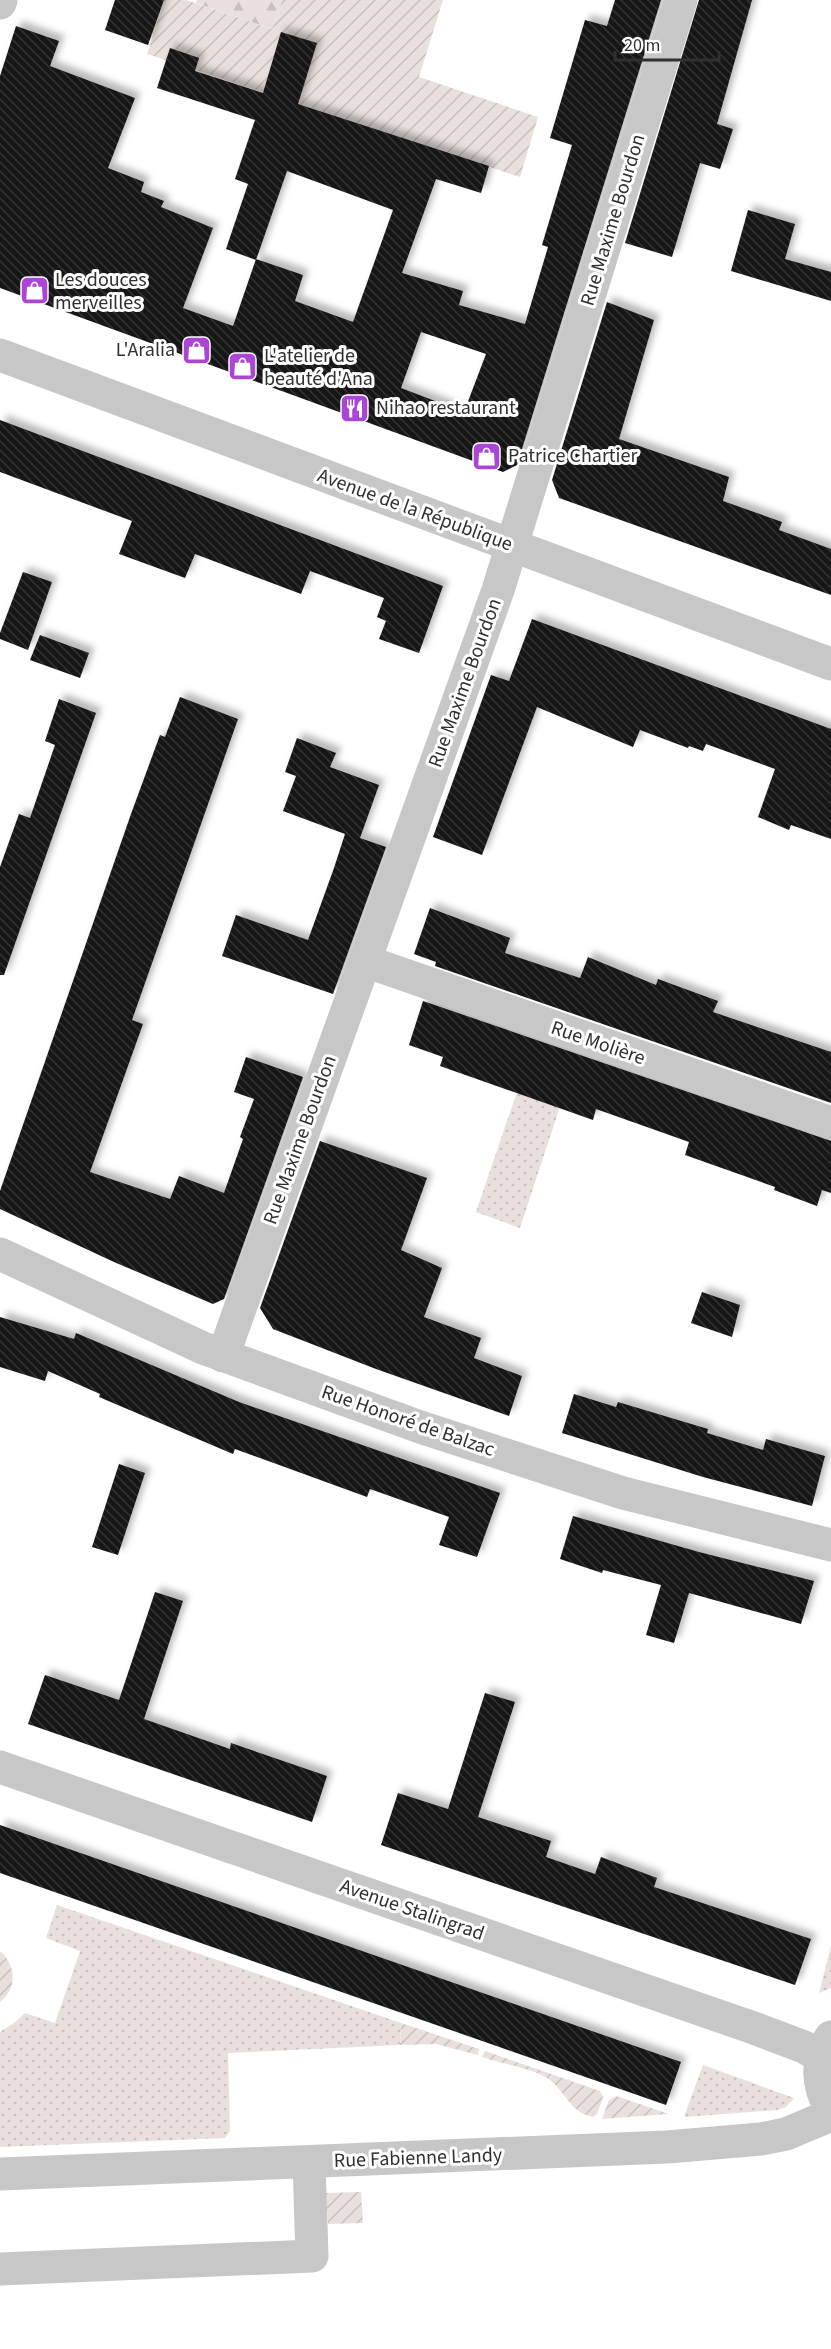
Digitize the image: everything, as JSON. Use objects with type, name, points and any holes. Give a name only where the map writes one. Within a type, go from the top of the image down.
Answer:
[{"type":"street","name":"Rue Maxime Bourdon","points":[[223,1356],[513,546],[681,0]]},
{"type":"street","name":"Avenue de la République","points":[[0,355],[831,664]]},
{"type":"street","name":"Rue Molière","points":[[365,961],[831,1123]]},
{"type":"street","name":"Rue Honoré de Balzac","points":[[0,1254],[223,1356],[420,1427],[623,1493],[831,1545]]},
{"type":"street","name":"Avenue Stalingrad","points":[[0,1767],[804,2047],[826,2047]]},
{"type":"street","points":[[826,2047],[819,2076],[823,2096],[831,2109]]},
{"type":"street","name":"Rue Fabienne Landy","points":[[0,2174],[576,2152],[761,2139],[786,2134],[831,2115]]},
{"type":"street","points":[[0,2270],[312,2256],[309,2162]]},
{"type":"green space","points":[[164,0],[186,0],[272,29],[282,0],[443,0],[419,77],[538,117],[520,177],[147,54]]},
{"type":"green space","points":[[197,0],[282,0],[272,29],[196,3]]},
{"type":"green space","points":[[534,1042],[576,1058],[520,1228],[476,1212]]},
{"type":"green space","points":[[57,1905],[401,2023],[400,2045],[228,2053],[230,2131],[225,2138],[0,2147],[0,2032],[25,2013],[55,2023],[80,1951],[46,1938]]},
{"type":"green space","points":[[831,1946],[831,1988],[819,1993]]},
{"type":"green space","points":[[0,1951],[9,1963],[13,1976],[10,1990],[0,2002]]},
{"type":"green space","points":[[401,2023],[479,2049],[478,2055],[436,2044],[400,2045]]},
{"type":"green space","points":[[485,2051],[600,2091],[603,2097],[597,2114],[593,2117],[579,2111],[556,2085],[544,2076],[482,2057]]},
{"type":"green space","points":[[703,2065],[794,2098],[786,2107],[777,2110],[684,2117]]},
{"type":"green space","points":[[616,2096],[669,2114],[602,2119],[609,2100]]},
{"type":"green space","points":[[361,2192],[363,2223],[328,2224],[326,2193]]},
{"type":"building","points":[[115,0],[164,0],[148,45],[105,30]]},
{"type":"building","points":[[615,0],[661,0],[517,465],[503,472],[0,288],[0,76],[16,26],[59,41],[50,66],[135,98],[108,168],[144,182],[141,192],[164,201],[161,207],[213,228],[183,308],[233,326],[256,260],[226,249],[248,184],[235,179],[255,120],[157,88],[170,48],[199,58],[195,71],[263,93],[281,32],[317,43],[298,104],[489,166],[481,193],[436,179],[402,273],[463,291],[459,305],[525,324],[548,247],[542,245],[572,145],[550,138],[585,20],[607,26]],"holes":[[[287,171],[393,210],[353,322],[295,301],[303,275],[256,259]],[[421,332],[486,354],[464,412],[401,388]]]},
{"type":"building","points":[[699,0],[752,0],[717,124],[733,129],[720,169],[700,163],[672,257],[625,243]]},
{"type":"building","points":[[748,210],[795,224],[785,259],[831,272],[831,301],[731,271]]},
{"type":"building","points":[[607,302],[654,320],[619,439],[729,477],[723,501],[782,522],[779,530],[831,549],[831,595],[559,498],[552,480]]},
{"type":"building","points":[[0,420],[443,586],[419,653],[379,639],[386,621],[377,617],[384,598],[310,571],[301,594],[195,554],[185,578],[119,554],[132,521],[0,472]]},
{"type":"building","points":[[23,572],[52,582],[28,650],[0,639],[0,633]]},
{"type":"building","points":[[532,619],[831,729],[831,839],[791,825],[789,830],[758,817],[775,769],[706,744],[703,751],[689,746],[688,748],[640,730],[633,747],[537,707],[482,855],[433,837],[491,675],[509,681]]},
{"type":"building","points":[[40,635],[89,653],[80,678],[30,660]]},
{"type":"building","points":[[180,697],[238,719],[132,1020],[143,1024],[90,1172],[170,1199],[179,1176],[224,1193],[254,1099],[234,1092],[246,1057],[303,1077],[224,1299],[213,1304],[114,1262],[0,1209],[0,1191],[131,814],[160,735],[165,737]]},
{"type":"building","points":[[59,699],[96,713],[4,975],[0,975],[0,867],[19,814],[30,818],[55,745],[45,741]]},
{"type":"building","points":[[297,738],[336,753],[330,767],[379,785],[360,838],[386,847],[333,994],[222,956],[236,915],[308,940],[334,868],[345,834],[283,811],[296,776],[285,772]]},
{"type":"building","points":[[430,908],[510,938],[505,953],[580,978],[588,957],[656,985],[658,979],[718,1001],[713,1012],[831,1052],[831,1103],[435,966],[436,962],[414,954]]},
{"type":"building","points":[[423,1001],[831,1141],[831,1193],[822,1190],[817,1206],[774,1190],[775,1187],[685,1155],[689,1142],[596,1109],[593,1120],[440,1066],[443,1057],[409,1045]]},
{"type":"building","points":[[320,1141],[427,1178],[401,1250],[442,1268],[424,1317],[481,1338],[474,1358],[522,1376],[509,1416],[376,1369],[273,1329],[260,1308]]},
{"type":"building","points":[[702,1292],[740,1305],[732,1337],[691,1323]]},
{"type":"building","points":[[0,1317],[74,1339],[76,1333],[239,1402],[500,1493],[477,1557],[439,1545],[449,1517],[370,1489],[367,1497],[235,1449],[233,1454],[99,1397],[100,1394],[48,1371],[45,1381],[0,1367]]},
{"type":"building","points":[[574,1394],[616,1407],[618,1402],[708,1429],[707,1433],[763,1450],[766,1439],[825,1456],[812,1506],[703,1477],[562,1433]]},
{"type":"building","points":[[119,1464],[145,1473],[118,1555],[92,1547]]},
{"type":"building","points":[[573,1516],[699,1552],[814,1581],[801,1624],[689,1593],[674,1643],[646,1635],[661,1585],[603,1570],[602,1573],[560,1559]]},
{"type":"building","points":[[155,1592],[183,1601],[144,1719],[230,1749],[231,1743],[327,1776],[312,1822],[28,1724],[45,1675],[119,1700]]},
{"type":"building","points":[[485,1693],[515,1702],[478,1817],[551,1841],[546,1857],[595,1874],[601,1857],[657,1878],[654,1887],[811,1939],[795,1985],[381,1845],[398,1793],[448,1809]]},
{"type":"building","points":[[0,1825],[681,2062],[666,2105],[0,1873]]},
{"type":"place","name":"Les douces merveilles","points":[[34,291]]},
{"type":"place","name":"L'Aralia","points":[[196,350]]},
{"type":"place","name":"L'atelier de beauté d'Ana","points":[[243,367]]},
{"type":"place","name":"Nihao restaurant","points":[[355,408]]},
{"type":"place","name":"Patrice Chartier","points":[[487,456]]}]
